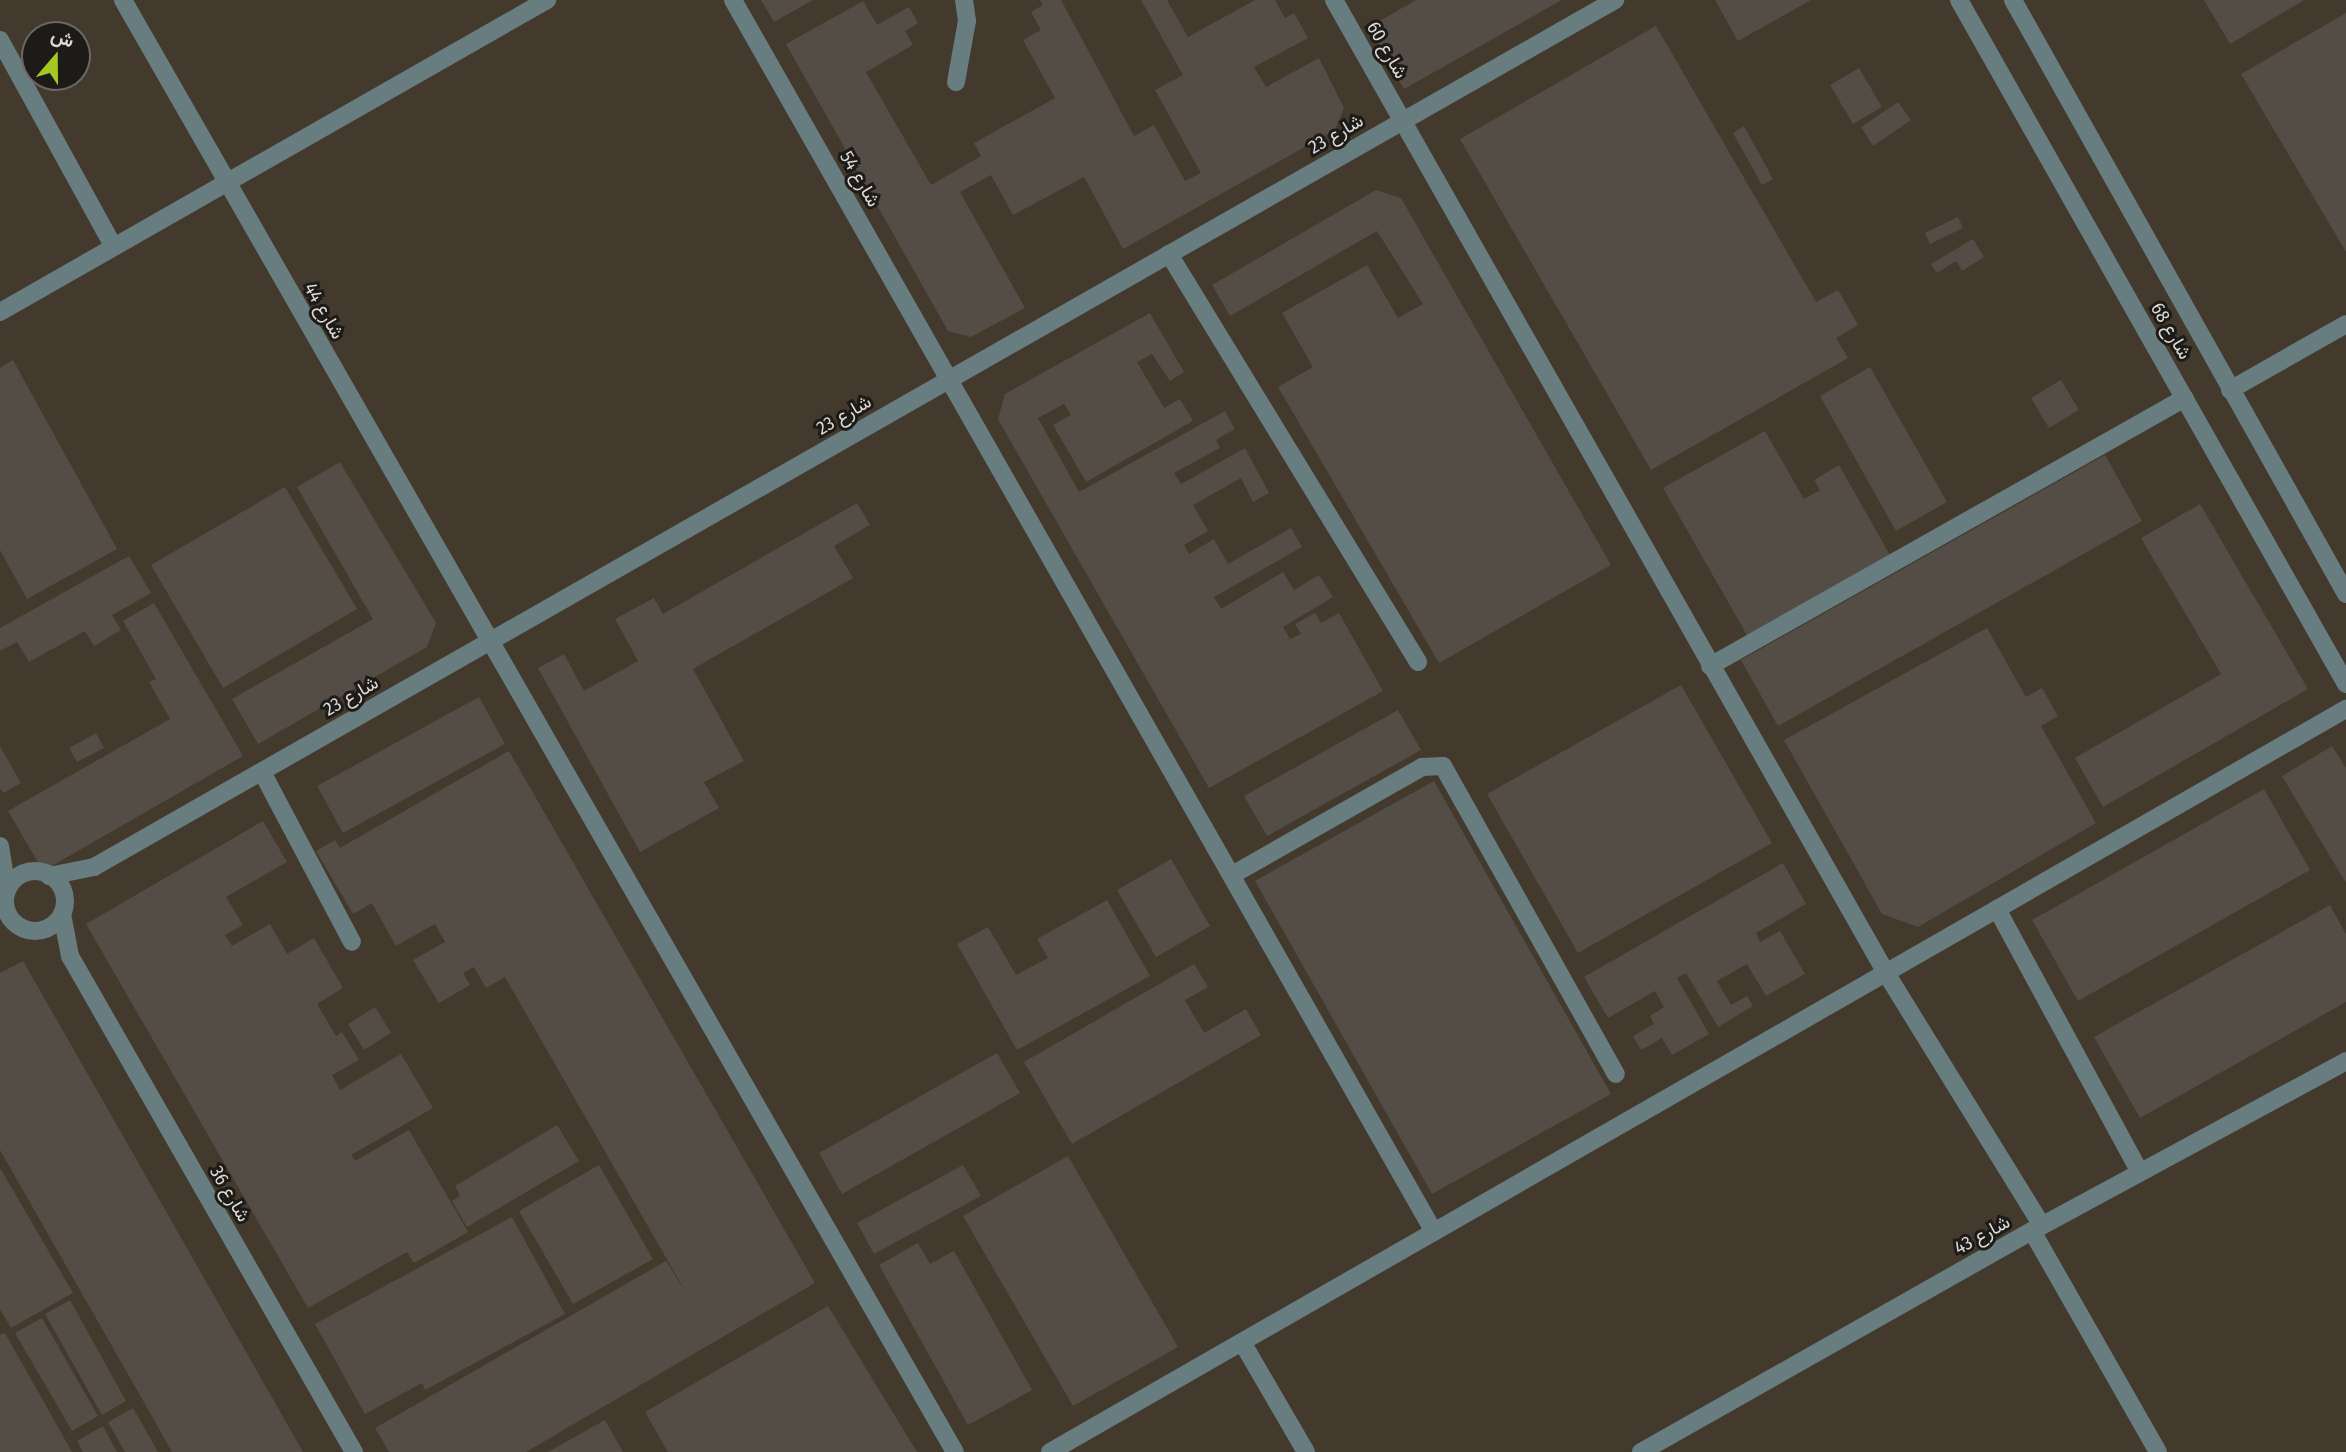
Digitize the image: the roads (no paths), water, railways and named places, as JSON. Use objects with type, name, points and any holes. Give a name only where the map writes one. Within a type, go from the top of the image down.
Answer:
[{"type":"street","name":"شارع 44","points":[[123,0],[488,643],[955,1452]]},
{"type":"street","points":[[0,312],[547,0]]},
{"type":"street","name":"شارع 54","points":[[733,0],[1434,1232]]},
{"type":"street","points":[[956,82],[967,20],[964,0]]},
{"type":"street","name":"شارع 60","points":[[1334,0],[1710,666],[1886,973],[2037,1228],[2158,1452]]},
{"type":"street","name":"شارع 23","points":[[49,876],[94,867],[1615,0]]},
{"type":"street","name":"شارع 68","points":[[1959,0],[2346,684]]},
{"type":"street","name":"شارع 68","points":[[2013,0],[2346,594]]},
{"type":"street","points":[[0,40],[114,247]]},
{"type":"street","points":[[1169,254],[1418,662]]},
{"type":"street","points":[[2230,390],[2346,324]]},
{"type":"street","points":[[1710,666],[2185,398]]},
{"type":"street","points":[[1050,1452],[2346,709]]},
{"type":"street","points":[[1231,875],[1422,767],[1443,766],[1616,1074]]},
{"type":"street","points":[[262,772],[352,942]]},
{"type":"street","points":[[0,847],[30,872],[49,876],[61,888],[63,910],[49,927],[0,931]]},
{"type":"street","points":[[0,847],[6,912],[26,930]]},
{"type":"street","name":"شارع 23","points":[[63,910],[94,867]]},
{"type":"street","points":[[4,900],[30,872]]},
{"type":"street","points":[[1997,909],[2140,1172]]},
{"type":"street","name":"شارع 36","points":[[63,910],[70,956],[354,1452]]},
{"type":"street","name":"شارع 36","points":[[26,930],[70,956]]},
{"type":"street","name":"شارع 43","points":[[1642,1452],[2037,1228],[2346,1061]]},
{"type":"street","points":[[1242,1342],[1307,1452]]}]
